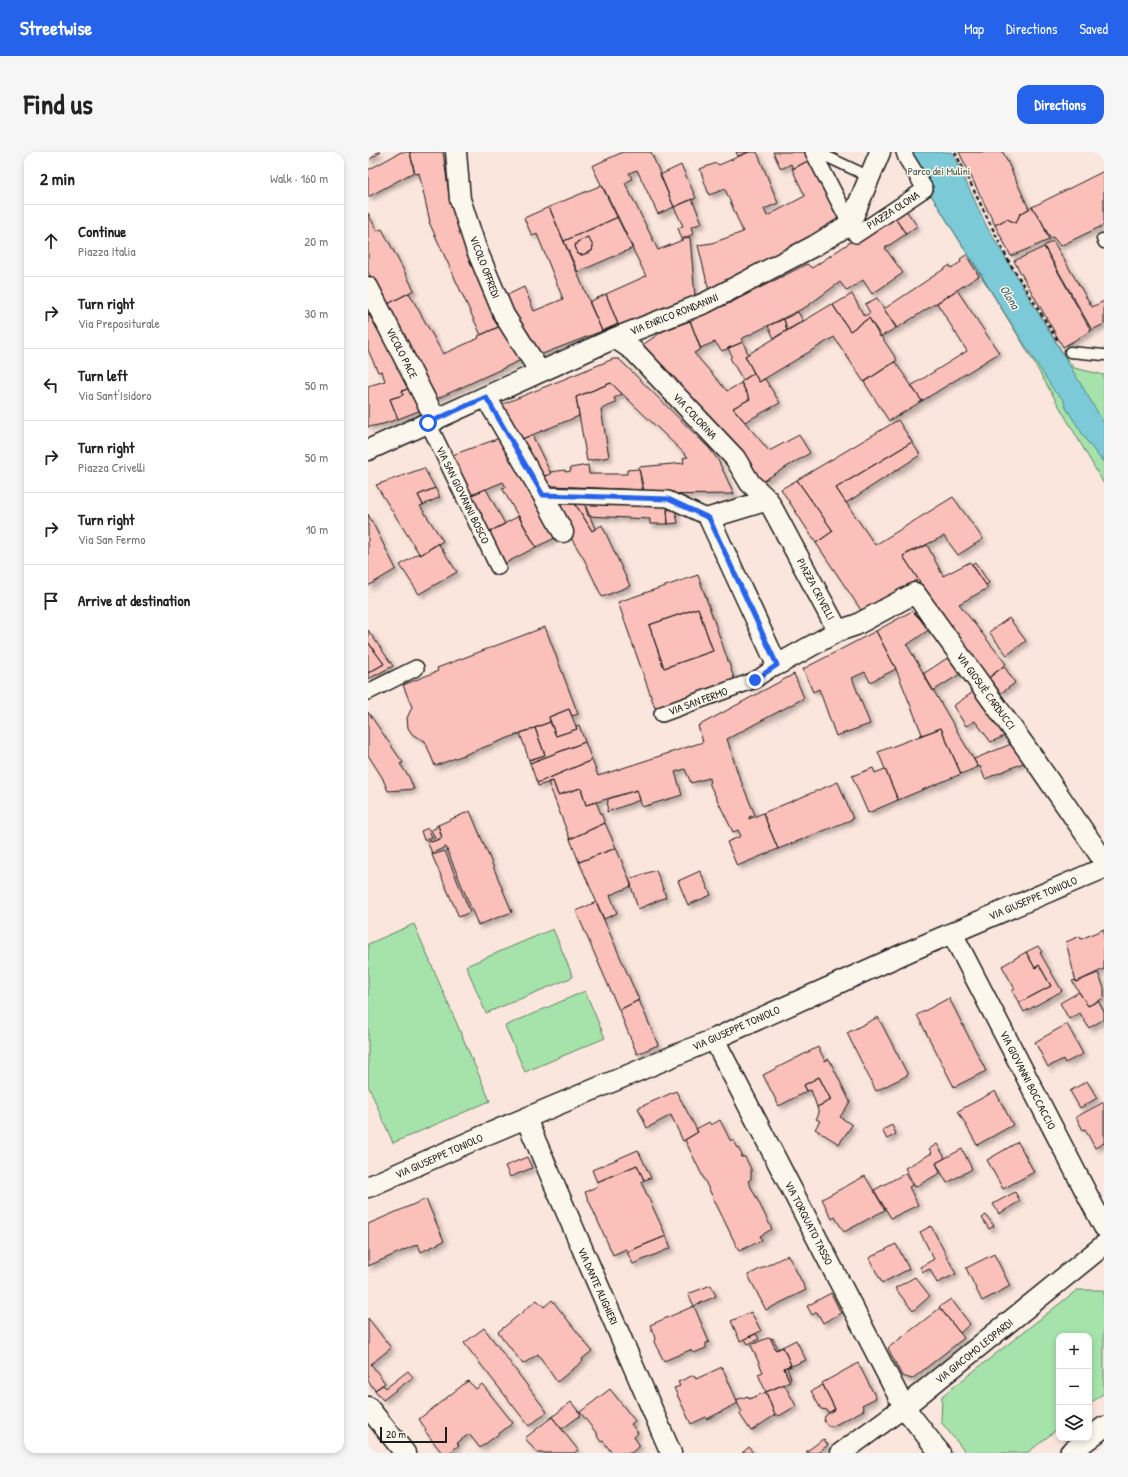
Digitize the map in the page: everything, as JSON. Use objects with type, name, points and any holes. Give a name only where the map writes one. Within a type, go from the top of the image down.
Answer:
[{"type":"street","name":"VICOLO OFFREDI","points":[[456,152],[460,199],[476,248],[504,315],[540,372]]},
{"type":"street","name":"PIAZZA OLONA","points":[[813,152],[856,235],[925,189],[906,158],[904,152]]},
{"type":"street","name":"PIAZZA OLONA","points":[[850,224],[880,152]]},
{"type":"street","name":"VIA ENRICO RONDANINI","points":[[368,450],[615,338],[705,303],[814,246],[850,224]]},
{"type":"street","name":"VICOLO PACE","points":[[368,287],[432,421]]},
{"type":"street","name":"VIA COLORINA","points":[[615,338],[634,351],[735,458],[750,483],[768,500]]},
{"type":"street","points":[[489,396],[563,532]]},
{"type":"street","name":"VIA SAN GIOVANNI BOSCO","points":[[432,421],[498,567]]},
{"type":"street","points":[[543,495],[668,499],[709,518],[777,665]]},
{"type":"street","points":[[709,518],[768,500]]},
{"type":"street","name":"PIAZZA CRIVELLI","points":[[768,500],[838,631],[777,665]]},
{"type":"street","name":"VIA GIOSUÈ CARDUCCI","points":[[838,631],[856,625],[915,594],[1032,756],[1104,861]]},
{"type":"street","name":"VIA SAN FERMO","points":[[662,714],[755,680],[777,665]]},
{"type":"street","points":[[368,692],[416,668]]},
{"type":"street","name":"VIA GIUSEPPE TONIOLO","points":[[368,1187],[714,1039],[798,1000],[1104,868]]},
{"type":"street","name":"VIA GIOVANNI BOCCACCIO","points":[[952,933],[1104,1227]]},
{"type":"street","name":"VIA TORQUATO TASSO","points":[[714,1039],[904,1407],[940,1453]]},
{"type":"street","name":"VIA DANTE ALIGHIERI","points":[[526,1119],[671,1453]]},
{"type":"street","name":"VIA GIACOMO LEOPARDI","points":[[841,1453],[904,1407],[1104,1245]]},
{"type":"street","points":[[368,1407],[405,1453]]},
{"type":"street","points":[[1070,1453],[1104,1427]]},
{"type":"lane","points":[[817,152],[870,177]]},
{"type":"lane","points":[[1070,352],[1104,355]]},
{"type":"path","points":[[955,152],[1008,260],[1063,349],[1070,352]]},
{"type":"green space","name":"Parco dei Mulini","points":[[952,152],[985,224],[1064,355],[1074,368],[1104,375],[1104,484],[1022,342],[908,158]]},
{"type":"green space","points":[[414,924],[490,1101],[393,1143],[368,1085],[368,944]]},
{"type":"green space","points":[[553,929],[573,977],[486,1013],[466,966]]},
{"type":"green space","points":[[585,991],[605,1038],[525,1072],[505,1026]]},
{"type":"green space","points":[[1077,1290],[1103,1290],[1104,1393],[1092,1403],[1092,1333],[1056,1333],[1056,1430],[1027,1453],[966,1453],[941,1422],[942,1396]]},
{"type":"water","name":"Parco dei Mulini","points":[[907,152],[952,152],[987,227],[1104,423],[1104,463],[1089,444],[1066,408],[1063,399],[1055,392],[1023,342],[908,158]]},
{"type":"building","points":[[368,152],[381,152],[368,160]]},
{"type":"building","points":[[401,152],[410,152],[414,172],[368,197],[368,170]]},
{"type":"building","points":[[410,152],[443,152],[450,202],[454,214],[505,324],[481,335],[429,222],[419,173],[415,174]]},
{"type":"building","points":[[623,152],[651,152],[674,207],[658,214],[637,170],[629,173],[632,179],[625,183],[658,250],[690,237],[695,297],[620,330],[606,294],[646,276],[592,166]]},
{"type":"building","points":[[736,152],[749,152],[738,156]]},
{"type":"building","points":[[749,152],[757,152],[778,203],[764,209],[767,216],[805,196],[792,169],[815,157],[843,221],[709,291],[698,245],[712,243],[743,232],[725,189],[709,195],[700,169],[716,163],[719,165]]},
{"type":"building","points":[[773,152],[812,152],[815,157],[793,169],[791,164],[781,169]]},
{"type":"building","points":[[959,152],[1003,152],[1029,209],[1020,214],[1016,223],[1007,219],[995,225]]},
{"type":"building","points":[[681,165],[696,198],[674,207],[660,175]]},
{"type":"building","points":[[1104,171],[1104,225],[1060,246],[1053,237],[1050,238],[1032,207]]},
{"type":"building","points":[[602,185],[618,217],[564,241],[549,207]]},
{"type":"building","points":[[692,199],[702,223],[691,227],[693,234],[682,239],[678,228],[683,226],[674,207]]},
{"type":"building","points":[[903,206],[917,226],[906,234],[892,214]]},
{"type":"building","points":[[549,207],[602,331],[532,358],[503,297],[524,287],[534,311],[563,299],[537,234],[532,236],[524,218]]},
{"type":"building","points":[[1032,207],[1042,222],[1049,240],[1011,256],[995,225],[1007,219],[1016,223],[1020,214]]},
{"type":"building","points":[[368,213],[377,231],[382,229],[414,290],[386,305],[368,272]]},
{"type":"building","points":[[892,214],[906,234],[885,248],[903,273],[872,294],[863,280],[847,291],[840,282],[806,307],[741,339],[743,342],[722,351],[715,342],[700,348],[690,320],[728,304],[807,264],[812,268]]},
{"type":"building","points":[[618,217],[633,248],[578,272],[564,241]],"holes":[[[588,237],[593,246],[592,251],[582,255],[578,254],[575,246],[577,242]]]},
{"type":"building","points":[[588,237],[593,246],[592,251],[582,255],[578,254],[575,246],[577,242]]},
{"type":"building","points":[[1053,241],[1092,307],[1104,301],[1104,324],[1092,330],[1044,246]]},
{"type":"building","points":[[1044,247],[1091,331],[1063,347],[1014,261]]},
{"type":"building","points":[[966,255],[979,276],[897,328],[884,309],[950,265],[951,268],[961,262],[960,259]]},
{"type":"building","points":[[957,290],[999,353],[922,401],[911,386],[967,351],[937,303]]},
{"type":"building","points":[[409,293],[443,354],[479,338],[478,336],[505,324],[521,360],[434,400],[384,306]]},
{"type":"building","points":[[606,294],[618,324],[602,331],[589,302]]},
{"type":"building","points":[[852,294],[864,316],[870,313],[865,304],[877,298],[896,328],[880,337],[869,318],[850,331],[833,305]]},
{"type":"building","points":[[832,304],[850,331],[869,318],[897,360],[864,382],[834,337],[759,382],[745,356]]},
{"type":"building","points":[[798,312],[803,321],[787,330],[784,319]]},
{"type":"building","points":[[368,313],[383,339],[387,337],[412,387],[402,391],[403,395],[390,399],[398,419],[368,427],[368,386],[385,381],[382,371],[378,372],[368,350]]},
{"type":"building","points":[[784,319],[787,330],[774,338],[768,326]]},
{"type":"building","points":[[690,321],[701,349],[694,353],[727,391],[741,383],[750,399],[733,408],[769,451],[799,435],[810,453],[763,481],[707,418],[638,348],[663,331]]},
{"type":"building","points":[[743,342],[748,354],[745,356],[754,373],[743,380],[730,358],[732,356],[728,348]]},
{"type":"building","points":[[613,359],[619,359],[709,448],[718,460],[734,494],[643,495],[639,467],[684,463],[683,458],[688,457],[611,383],[576,397],[579,416],[517,441],[498,406]]},
{"type":"building","points":[[895,362],[922,401],[889,421],[864,382]]},
{"type":"building","points":[[754,373],[759,382],[765,379],[780,403],[745,422],[733,408],[750,399],[741,382]]},
{"type":"building","points":[[611,383],[622,394],[614,398],[616,403],[601,409],[609,457],[587,461],[576,397]]},
{"type":"building","points":[[412,387],[421,410],[398,419],[390,399],[403,395],[402,391]]},
{"type":"building","points":[[898,420],[912,442],[836,488],[875,545],[953,497],[983,539],[958,555],[944,536],[903,556],[920,582],[918,583],[916,580],[865,616],[816,543],[833,531],[797,480]]},
{"type":"building","points":[[532,435],[551,474],[535,479],[517,441]]},
{"type":"building","points":[[500,438],[521,477],[557,537],[536,547],[502,488],[506,487],[503,482],[469,496],[452,455]]},
{"type":"building","points":[[912,442],[920,455],[846,503],[836,488]]},
{"type":"building","points":[[588,465],[589,474],[627,474],[627,470],[639,469],[644,490],[554,486],[541,484],[538,478],[551,474],[550,472],[565,470],[565,472],[571,471],[570,468]]},
{"type":"building","points":[[424,468],[435,488],[418,495],[423,505],[420,506],[443,541],[420,555],[376,485]]},
{"type":"building","points":[[797,480],[833,531],[816,543],[781,489]]},
{"type":"building","points":[[435,488],[440,497],[423,505],[418,495]]},
{"type":"building","points":[[486,489],[505,524],[489,532],[471,495]]},
{"type":"building","points":[[571,502],[578,508],[592,531],[602,525],[630,586],[602,597],[584,559],[552,507]]},
{"type":"building","points":[[571,502],[584,502],[595,529],[592,531],[578,508]]},
{"type":"building","points":[[584,502],[667,506],[668,524],[650,524],[650,519],[588,516]]},
{"type":"building","points":[[675,509],[678,523],[668,524],[667,510]]},
{"type":"building","points":[[368,514],[396,569],[368,586]]},
{"type":"building","points":[[519,516],[536,547],[504,564],[487,533]]},
{"type":"building","points":[[438,543],[457,572],[419,594],[400,565],[419,553],[421,555]]},
{"type":"building","points":[[927,545],[943,576],[970,562],[988,588],[959,604],[1006,664],[987,679],[918,583],[920,582],[903,556],[916,548],[919,549]]},
{"type":"building","points":[[975,562],[989,583],[986,585],[972,564]]},
{"type":"building","points":[[698,575],[735,681],[655,708],[618,602]],"holes":[[[698,608],[713,651],[664,668],[649,625]]]},
{"type":"building","points":[[698,608],[713,651],[664,668],[649,625]]},
{"type":"building","points":[[912,611],[930,629],[907,645],[978,767],[961,774],[941,728],[919,736],[922,734],[896,669],[876,631]]},
{"type":"building","points":[[1009,618],[1026,641],[1007,655],[989,632]]},
{"type":"building","points":[[545,627],[578,714],[572,716],[569,709],[549,717],[550,722],[435,766],[425,741],[413,735],[408,728],[407,718],[412,707],[403,685],[438,671],[437,668]]},
{"type":"building","points":[[368,630],[393,666],[368,679],[368,673],[384,664],[368,642]]},
{"type":"building","points":[[876,631],[896,669],[870,682],[865,672],[852,678],[870,724],[836,736],[819,689],[813,692],[803,669]]},
{"type":"building","points":[[368,642],[384,664],[368,673]]},
{"type":"building","points":[[952,655],[963,672],[933,691],[923,674]]},
{"type":"building","points":[[1004,666],[1015,683],[1001,693],[989,678]]},
{"type":"building","points":[[794,674],[804,698],[727,739],[738,774],[755,815],[749,817],[749,819],[763,813],[778,849],[737,866],[727,842],[741,836],[738,830],[733,832],[710,785],[709,778],[691,783],[685,769],[675,772],[682,795],[642,807],[637,790],[586,805],[581,788],[558,795],[553,781],[538,786],[537,783],[592,760],[598,776],[703,742],[698,726]]},
{"type":"building","points":[[976,690],[1009,734],[991,742],[975,721],[966,726],[953,706]]},
{"type":"building","points":[[569,709],[577,729],[556,736],[549,717]]},
{"type":"building","points":[[368,712],[403,763],[400,764],[409,777],[414,789],[388,791],[382,777],[368,755]]},
{"type":"building","points":[[550,722],[556,736],[577,729],[576,726],[579,725],[585,742],[530,763],[529,760],[545,755],[535,728]]},
{"type":"building","points":[[535,728],[545,755],[529,760],[520,733]]},
{"type":"building","points":[[941,728],[961,774],[898,800],[878,752]]},
{"type":"building","points":[[585,742],[592,760],[537,783],[530,763]]},
{"type":"building","points":[[1016,742],[1030,760],[985,779],[980,766],[978,767],[974,759]]},
{"type":"building","points":[[873,768],[875,773],[885,769],[898,800],[868,813],[852,776]]},
{"type":"building","points":[[553,781],[558,795],[581,788],[586,805],[596,802],[605,823],[570,839],[548,782]]},
{"type":"building","points":[[838,782],[853,819],[778,849],[763,813]]},
{"type":"building","points":[[637,790],[640,800],[607,812],[608,799]]},
{"type":"building","points":[[470,811],[512,912],[478,925],[446,847],[432,853],[427,841],[430,840],[431,842],[442,838],[438,825]]},
{"type":"building","points":[[605,823],[616,848],[579,862],[570,839]]},
{"type":"building","points":[[438,825],[442,838],[431,842],[430,840],[435,838],[431,830],[436,828]]},
{"type":"building","points":[[428,828],[432,837],[424,840],[421,831]]},
{"type":"building","points":[[616,848],[632,886],[610,895],[617,913],[604,919],[579,862]]},
{"type":"building","points":[[445,851],[470,912],[459,917],[432,855]]},
{"type":"building","points":[[656,870],[666,897],[638,909],[629,879]]},
{"type":"building","points":[[700,871],[711,895],[688,905],[678,881]]},
{"type":"building","points":[[596,902],[639,1000],[619,1010],[576,911]]},
{"type":"building","points":[[1104,929],[1104,969],[1076,982],[1066,942],[1080,936],[1081,939]]},
{"type":"building","points":[[1038,946],[1042,952],[1040,953],[1062,991],[1024,1012],[1019,1003],[1051,986],[1039,965],[1035,968],[1026,952]]},
{"type":"building","points":[[1026,952],[1035,968],[1039,965],[1051,986],[1019,1003],[1012,991],[1015,989],[1002,966]]},
{"type":"building","points":[[1098,973],[1104,988],[1104,998],[1088,1006],[1072,981],[1076,980],[1076,982]]},
{"type":"building","points":[[1079,992],[1088,1006],[1098,1001],[1104,1011],[1104,1019],[1089,1028],[1080,1013],[1069,1019],[1060,1003]]},
{"type":"building","points":[[949,998],[986,1071],[954,1087],[917,1015]]},
{"type":"building","points":[[639,1000],[658,1045],[637,1054],[619,1010]]},
{"type":"building","points":[[878,1017],[908,1075],[876,1091],[847,1033]]},
{"type":"building","points":[[1067,1024],[1083,1054],[1065,1063],[1063,1059],[1048,1067],[1035,1042]]},
{"type":"building","points":[[818,1047],[825,1061],[829,1059],[850,1102],[840,1117],[852,1125],[839,1144],[815,1129],[820,1121],[816,1119],[819,1114],[817,1107],[831,1100],[819,1077],[804,1085],[807,1091],[779,1106],[763,1075]]},
{"type":"building","points":[[819,1077],[831,1100],[817,1107],[811,1090],[807,1091],[804,1085]]},
{"type":"building","points":[[1087,1081],[1097,1098],[1080,1108],[1070,1091]]},
{"type":"building","points":[[676,1091],[698,1132],[683,1141],[671,1115],[647,1128],[638,1108]]},
{"type":"building","points":[[995,1091],[1013,1125],[977,1145],[958,1111]]},
{"type":"building","points":[[1104,1102],[1104,1143],[1095,1148],[1085,1129],[1083,1130],[1076,1117]]},
{"type":"building","points":[[720,1120],[730,1140],[734,1141],[742,1155],[741,1157],[745,1157],[751,1169],[751,1179],[748,1181],[772,1229],[760,1236],[762,1240],[739,1251],[685,1140],[698,1132],[696,1129],[709,1122],[711,1125]]},
{"type":"building","points":[[892,1125],[896,1134],[887,1139],[882,1130]]},
{"type":"building","points":[[1018,1142],[1034,1172],[1003,1189],[987,1160]]},
{"type":"building","points":[[937,1144],[945,1158],[936,1163],[940,1173],[915,1187],[905,1168],[932,1153],[929,1149]]},
{"type":"building","points":[[962,1149],[972,1169],[947,1183],[936,1163]]},
{"type":"building","points":[[638,1150],[651,1178],[644,1180],[637,1165],[597,1182],[592,1170]]},
{"type":"building","points":[[527,1157],[532,1168],[510,1177],[505,1166]]},
{"type":"building","points":[[637,1165],[644,1180],[641,1182],[666,1236],[627,1252],[626,1249],[613,1255],[585,1192],[598,1186],[597,1182]]},
{"type":"building","points":[[906,1173],[912,1185],[909,1187],[918,1205],[891,1218],[874,1190]]},
{"type":"building","points":[[865,1176],[885,1210],[844,1232],[835,1217],[832,1219],[822,1199]]},
{"type":"building","points":[[1015,1192],[1020,1201],[999,1214],[993,1204]]},
{"type":"building","points":[[426,1199],[444,1241],[421,1252],[418,1244],[368,1266],[368,1224]]},
{"type":"building","points":[[986,1215],[994,1226],[989,1229],[982,1218]]},
{"type":"building","points":[[931,1226],[956,1274],[937,1283],[930,1269],[923,1272],[920,1267],[934,1259],[920,1232]]},
{"type":"building","points":[[666,1236],[671,1248],[633,1264],[627,1252]]},
{"type":"building","points":[[896,1244],[909,1269],[882,1283],[869,1258]]},
{"type":"building","points":[[994,1254],[1010,1286],[982,1301],[966,1268]]},
{"type":"building","points":[[788,1255],[806,1290],[766,1310],[748,1275]]},
{"type":"building","points":[[915,1277],[930,1296],[913,1311],[895,1288]]},
{"type":"building","points":[[711,1285],[716,1296],[694,1306],[688,1294]]},
{"type":"building","points":[[831,1293],[841,1313],[823,1323],[817,1312],[812,1315],[807,1306]]},
{"type":"building","points":[[951,1299],[970,1324],[960,1333],[939,1307]]},
{"type":"building","points":[[537,1300],[544,1307],[552,1300],[592,1351],[582,1359],[583,1361],[557,1382],[538,1354],[523,1364],[498,1332]]},
{"type":"building","points":[[694,1306],[709,1342],[706,1343],[706,1348],[694,1353],[690,1350],[664,1361],[654,1342],[655,1338],[650,1325]]},
{"type":"building","points":[[940,1308],[964,1338],[912,1379],[902,1376],[888,1348]]},
{"type":"building","points":[[751,1312],[761,1331],[740,1341],[731,1321]]},
{"type":"building","points":[[368,1318],[391,1348],[371,1364],[385,1383],[375,1390],[368,1381]]},
{"type":"building","points":[[484,1328],[547,1412],[529,1426],[464,1343]]},
{"type":"building","points":[[756,1334],[759,1339],[748,1344],[745,1339]]},
{"type":"building","points":[[770,1337],[776,1350],[783,1347],[791,1365],[784,1368],[790,1382],[766,1392],[758,1374],[763,1372],[751,1345]]},
{"type":"building","points":[[773,1338],[778,1349],[796,1340],[806,1360],[787,1368],[791,1379],[789,1380],[784,1368],[791,1365],[783,1347],[776,1350],[771,1339]]},
{"type":"building","points":[[858,1363],[876,1398],[862,1405],[864,1410],[833,1426],[828,1426],[824,1421],[825,1416],[835,1409],[822,1383]]},
{"type":"building","points":[[722,1367],[738,1403],[707,1419],[706,1417],[691,1424],[674,1388],[680,1386],[678,1382],[694,1375],[696,1379]]},
{"type":"building","points":[[408,1371],[413,1377],[383,1400],[375,1390],[383,1385],[386,1388]]},
{"type":"building","points":[[468,1381],[476,1389],[482,1384],[513,1423],[480,1448],[469,1434],[457,1443],[459,1445],[449,1453],[442,1453],[425,1431],[426,1430],[419,1419]]},
{"type":"building","points":[[784,1384],[796,1406],[779,1416],[777,1414],[775,1415],[766,1392]]},
{"type":"building","points":[[823,1385],[835,1409],[828,1413],[827,1410],[821,1409],[811,1391]]},
{"type":"building","points":[[610,1389],[635,1421],[631,1424],[638,1433],[634,1437],[640,1446],[631,1453],[612,1453],[603,1441],[601,1442],[597,1436],[598,1435],[580,1412]]},
{"type":"building","points":[[766,1392],[775,1415],[751,1431],[739,1413],[742,1412],[736,1400],[748,1396],[749,1399]]},
{"type":"building","points":[[571,1402],[581,1415],[562,1429],[552,1417]]},
{"type":"building","points":[[552,1417],[578,1450],[574,1453],[537,1453],[525,1438]]},
{"type":"building","points":[[823,1439],[828,1445],[817,1453],[806,1452]]},
{"type":"building","points":[[749,1447],[753,1453],[742,1453]]},
{"type":"route","points":[[428,423],[486,397],[543,495],[668,499],[709,518],[777,665],[755,680]]},
{"type":"water label","name":"Olona","points":[[1010,297]]}]
